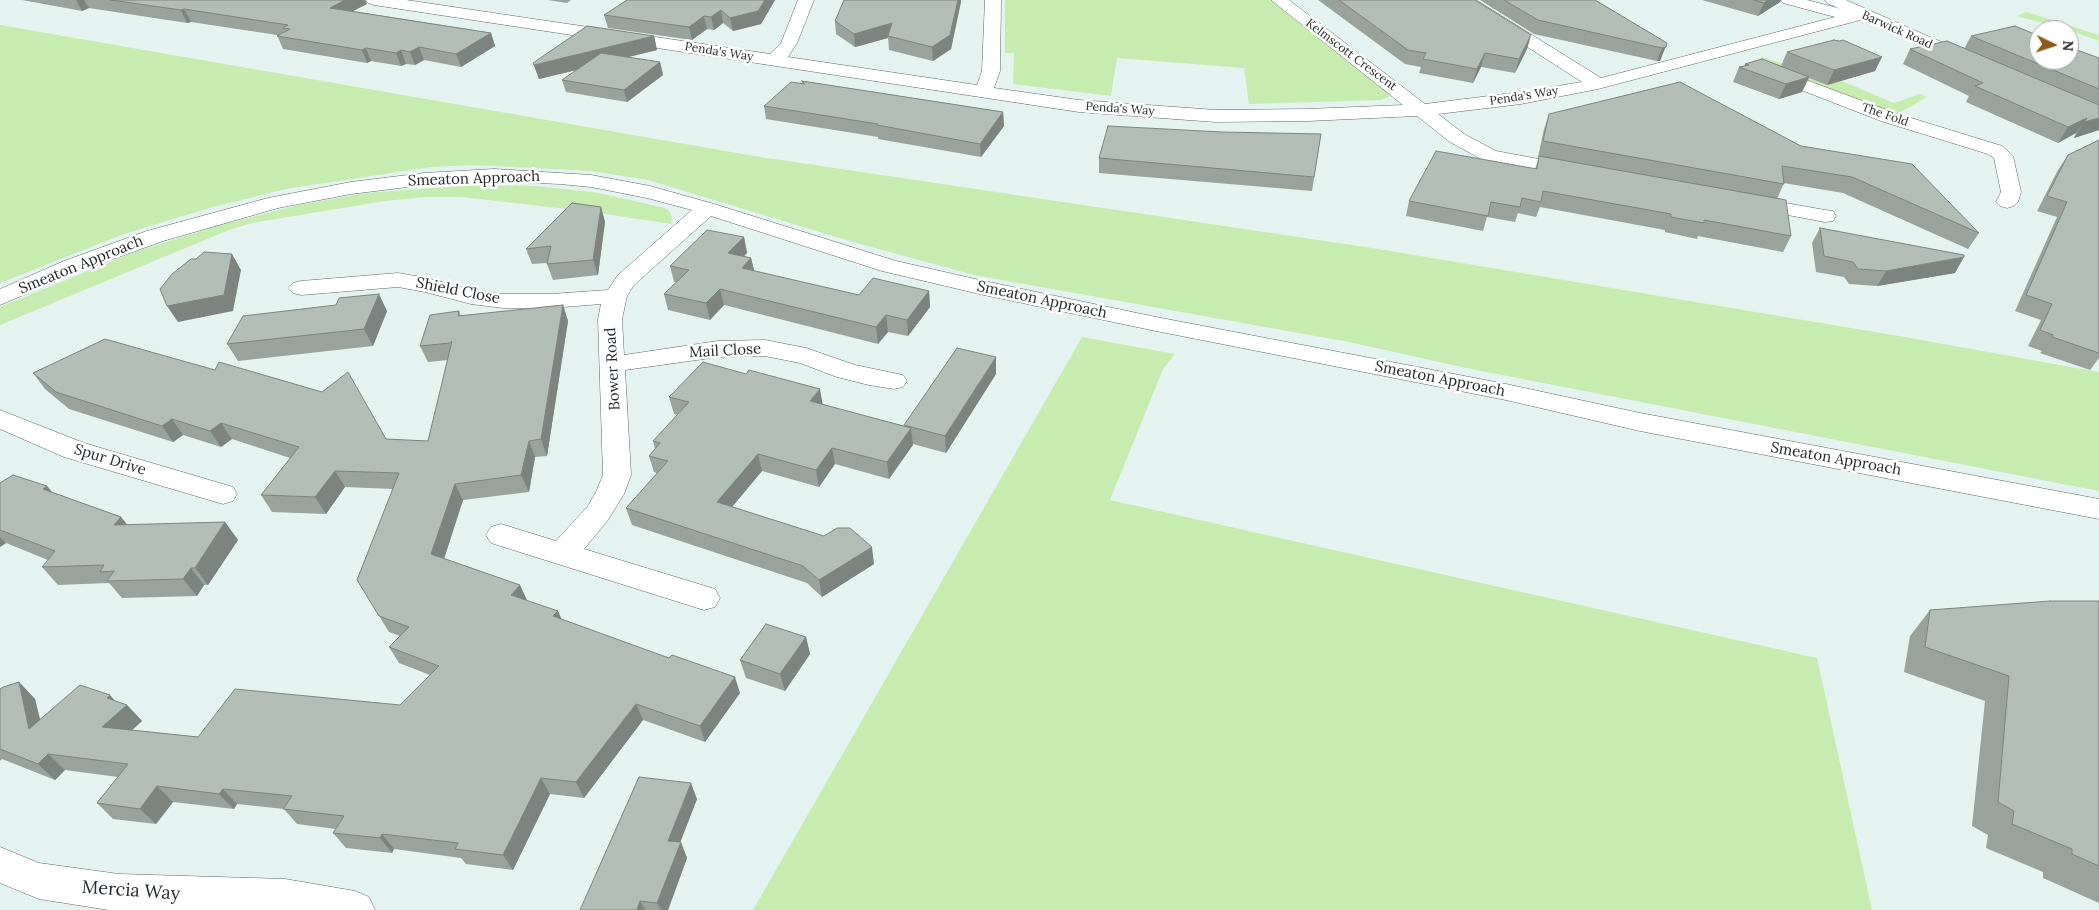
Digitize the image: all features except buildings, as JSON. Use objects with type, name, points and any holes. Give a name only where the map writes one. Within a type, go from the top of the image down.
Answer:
[{"type":"street","name":"Penda's Way","points":[[374,0],[1079,106],[1216,116],[1308,115],[1423,110],[1521,98],[1598,84],[1722,53],[1850,8]]},
{"type":"street","points":[[774,60],[789,43],[806,0]]},
{"type":"street","points":[[984,92],[991,71],[993,0]]},
{"type":"street","name":"Kelmscott Crescent","points":[[1279,0],[1457,138],[1490,156],[1588,174]]},
{"type":"street","points":[[1465,0],[1598,84]]},
{"type":"street","name":"Barwick Road","points":[[1789,0],[1850,8],[1977,65]]},
{"type":"street","name":"The Fold","points":[[1722,53],[1888,117],[1995,150],[2003,156],[2011,192],[2006,202]]},
{"type":"street","name":"Smeaton Approach","points":[[0,298],[114,250],[196,223],[304,196],[388,182],[460,176],[560,178],[621,186],[707,208],[890,266],[993,290],[1156,324],[1506,392],[1640,422],[2099,509]]},
{"type":"street","points":[[1736,200],[1825,216]]},
{"type":"street","name":"Bower Road","points":[[563,553],[598,514],[610,494],[617,475],[610,319],[615,296],[626,280],[707,208]]},
{"type":"street","name":"Shield Close","points":[[301,288],[398,280],[427,285],[471,297],[503,301],[615,296]]},
{"type":"street","name":"Mail Close","points":[[613,364],[718,349],[764,348],[806,356],[846,371],[869,377],[894,380]]},
{"type":"street","name":"Spur Drive","points":[[0,418],[74,450],[223,494]]},
{"type":"street","points":[[501,534],[704,598]]},
{"type":"street","name":"Mercia Way","points":[[0,865],[39,881],[119,893],[285,898],[355,910]]},
{"type":"green space","points":[[1005,0],[1270,0],[1388,92],[1390,96],[1381,100],[1249,104],[1244,68],[1117,58],[1111,96],[1013,84],[1014,53],[1005,53]]},
{"type":"green space","points":[[2027,12],[2052,20],[2031,20],[2016,16]]},
{"type":"green space","points":[[0,25],[754,156],[1372,248],[1899,336],[2099,372],[2099,491],[1466,368],[1349,342],[974,275],[846,240],[648,180],[591,171],[475,165],[431,167],[286,189],[213,207],[124,234],[0,283]]},
{"type":"green space","points":[[2079,29],[2099,35],[2099,41],[2079,34]]},
{"type":"green space","points":[[1762,57],[1808,72],[1832,77],[1894,103],[1920,94],[1927,97],[1894,116],[1752,61],[1755,60],[1769,66],[1773,63],[1759,58]]},
{"type":"green space","points":[[472,185],[537,186],[599,193],[665,208],[670,212],[671,224],[593,212],[461,197],[424,197],[385,201],[252,223],[229,230],[0,325],[0,307],[132,253],[217,226],[299,205],[366,193]]},
{"type":"green space","points":[[1082,337],[1175,354],[1163,369],[1110,500],[1817,658],[1872,910],[753,910]]}]
